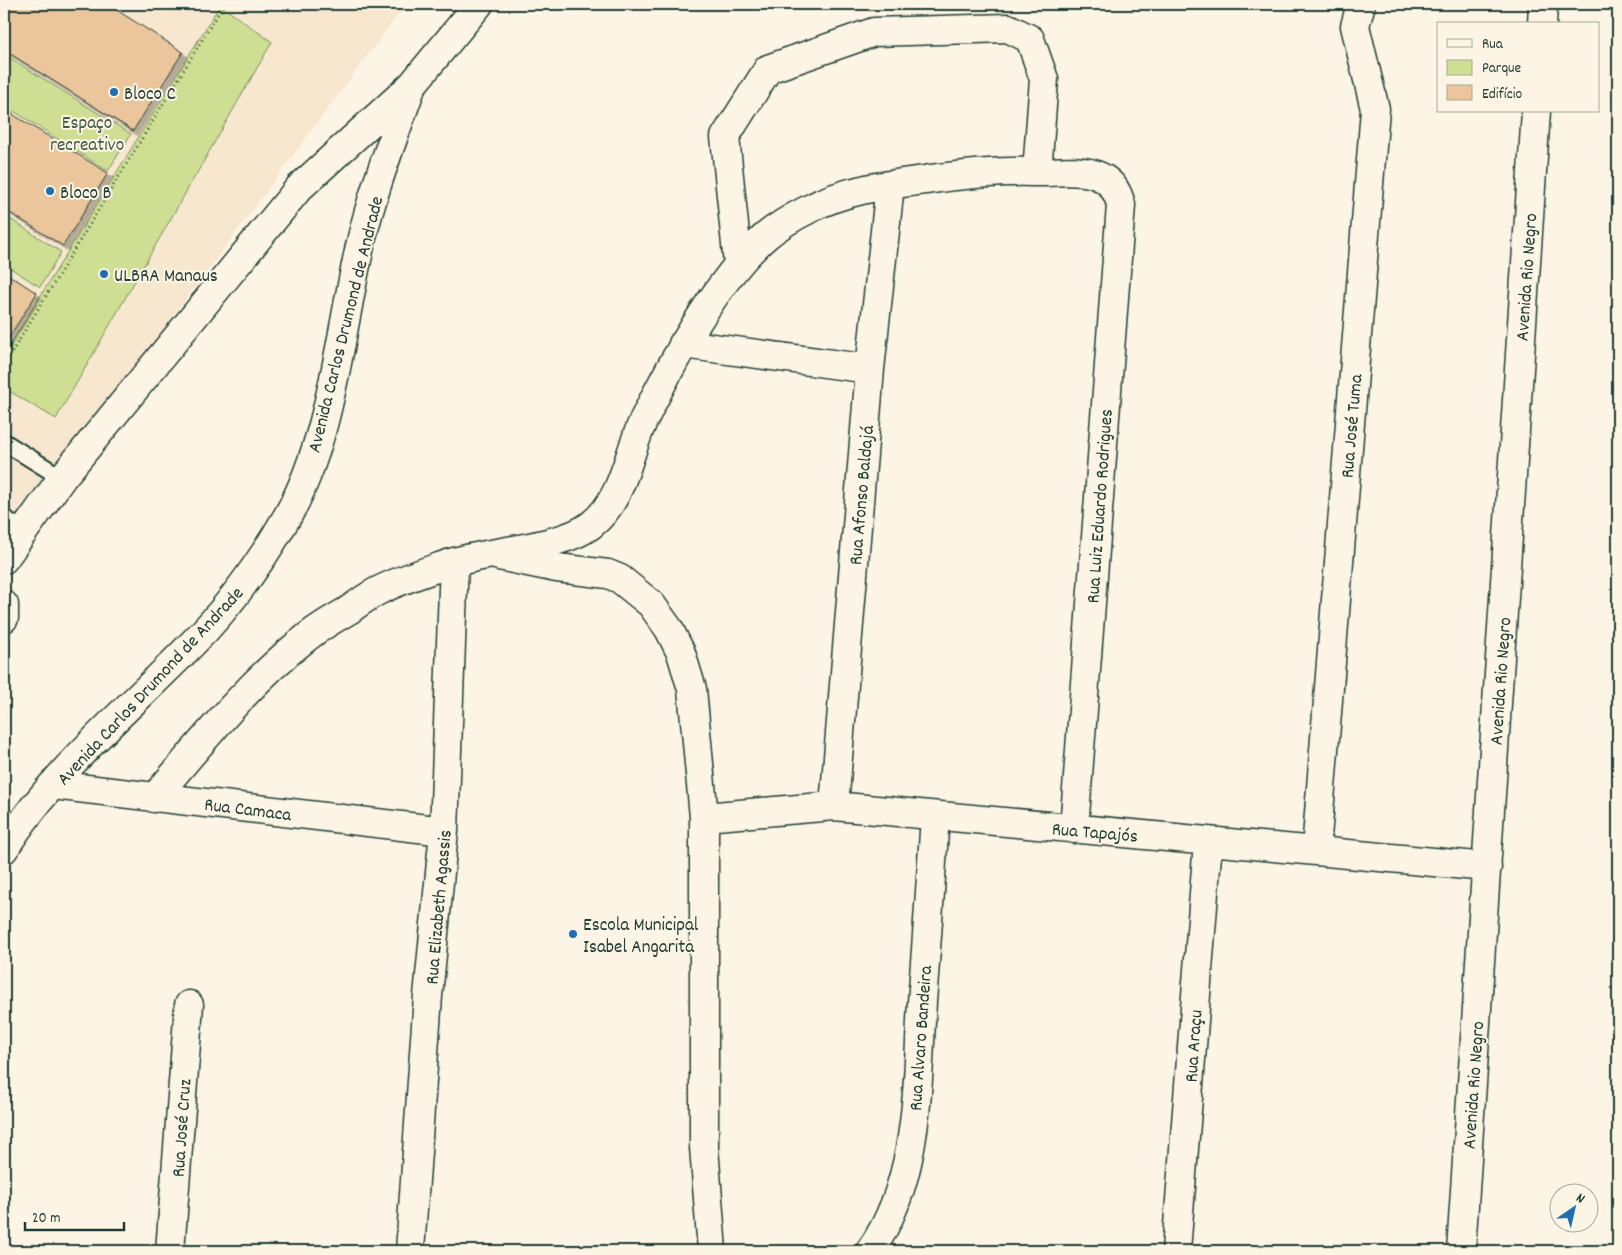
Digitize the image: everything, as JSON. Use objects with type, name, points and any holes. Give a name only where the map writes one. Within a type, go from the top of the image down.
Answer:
[{"type":"street","name":"Avenida Carlos Drumond de Andrade","points":[[4,559],[14,525],[62,478],[299,188],[412,85],[479,4]]},
{"type":"street","name":"Rua José Tuma","points":[[1316,851],[1375,109],[1355,26],[1361,4]]},
{"type":"street","points":[[1542,22],[1543,4]]},
{"type":"street","points":[[154,798],[223,717],[269,670],[308,636],[381,590],[454,562],[579,532],[602,514],[622,481],[643,422],[683,344],[738,264],[768,234],[810,208],[858,190],[951,176],[1036,172],[1044,79],[1030,39],[1008,28],[874,32],[768,69],[725,137],[738,264]]},
{"type":"street","name":"Avenida Carlos Drumond de Andrade","points":[[4,849],[53,785],[118,715],[192,645],[242,587],[288,515],[318,445],[361,239],[412,85]]},
{"type":"street","name":"Avenida Rio Negro","points":[[1461,1251],[1536,112]]},
{"type":"street","name":"Rua Luiz Eduardo Rodrigues","points":[[1036,172],[1091,173],[1105,177],[1114,185],[1121,205],[1074,829]]},
{"type":"street","name":"Rua Afonso Baldajá","points":[[834,806],[870,370],[890,185]]},
{"type":"street","points":[[683,344],[870,370]]},
{"type":"street","points":[[493,554],[557,568],[608,574],[632,587],[651,604],[669,629],[681,653],[692,689],[704,817],[704,1147],[712,1251]]},
{"type":"street","name":"Rua Elizabeth Agassis","points":[[410,1251],[428,996],[444,831],[454,562]]},
{"type":"street","points":[[4,605],[4,618]]},
{"type":"street","name":"Rua Camaca","points":[[53,785],[444,831]]},
{"type":"street","name":"Rua Tapajós","points":[[704,817],[834,806],[1487,868]]},
{"type":"street","name":"Rua Alvaro Bandeira","points":[[870,1251],[888,1223],[908,1157],[916,1096],[935,816]]},
{"type":"street","name":"Rua Araçu","points":[[1176,1251],[1208,842]]},
{"type":"street","name":"Rua José Cruz","points":[[170,1251],[189,1005]]},
{"type":"lane","points":[[4,442],[62,478]]},
{"type":"path","points":[[4,365],[224,4]]},
{"type":"shaded area","name":"ULBRA Manaus","points":[[4,4],[406,4],[4,544]]},
{"type":"green space","points":[[220,5],[272,42],[56,419],[4,388],[4,355]]},
{"type":"green space","name":"Espaço recreativo","points":[[4,54],[131,134],[108,171],[4,105]]},
{"type":"green space","points":[[4,215],[61,252],[40,287],[4,264]]},
{"type":"building","name":"Bloco C","points":[[4,4],[107,4],[183,52],[133,131],[4,50]]},
{"type":"building","name":"Bloco B","points":[[4,109],[108,173],[63,246],[4,209]]},
{"type":"building","points":[[4,272],[37,293],[4,345]]},
{"type":"place","name":"Bloco C","points":[[114,92]]},
{"type":"place","name":"Bloco B","points":[[50,191]]},
{"type":"place","name":"ULBRA Manaus","points":[[104,274]]},
{"type":"place","name":"Escola Municipal Isabel Angarita","points":[[573,934]]}]
